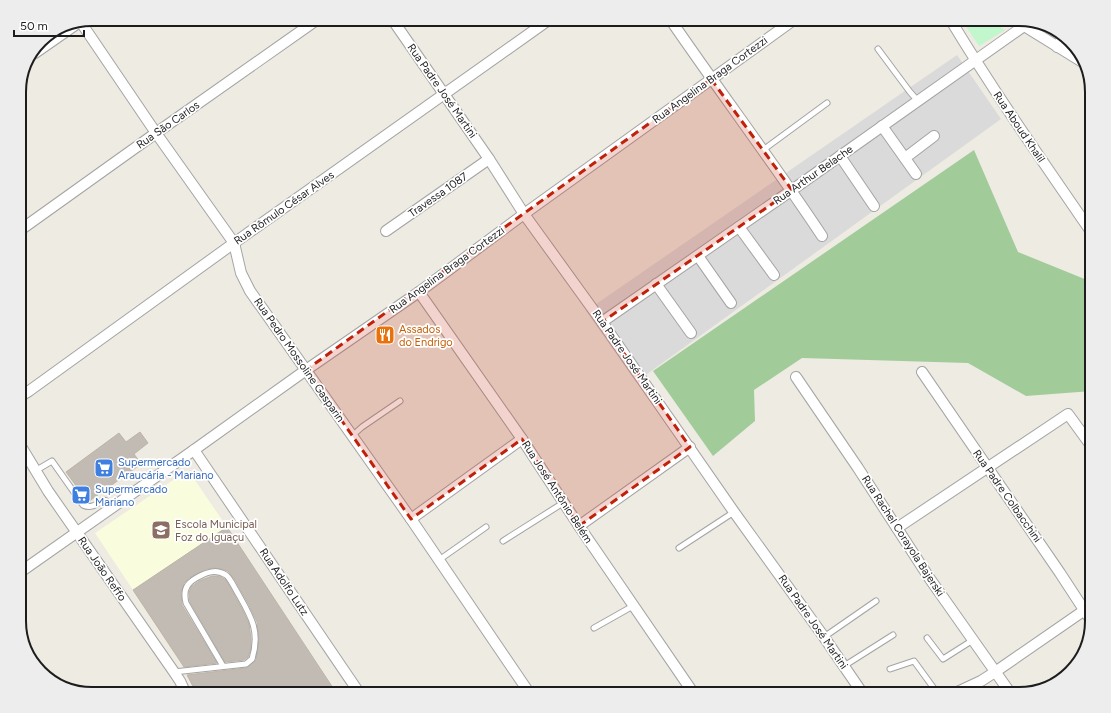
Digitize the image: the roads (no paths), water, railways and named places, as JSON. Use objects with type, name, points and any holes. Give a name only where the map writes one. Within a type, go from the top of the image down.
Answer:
[{"type":"street","name":"Rua São Carlos","points":[[26,226],[308,26]]},
{"type":"street","name":"Rua Padre José Martini","points":[[397,26],[489,159],[524,214],[602,322],[858,687]]},
{"type":"street","name":"Rua Rômulo César Alves","points":[[26,392],[540,26]]},
{"type":"street","points":[[675,26],[711,79],[792,190],[822,236]]},
{"type":"street","name":"Rua Angelina Braga Cortezzi","points":[[26,568],[419,292],[524,214],[784,26]]},
{"type":"street","name":"Rua Aboud Khalil","points":[[954,26],[1003,104],[1085,223]]},
{"type":"street","name":"Rua Arthur Belache","points":[[602,322],[1023,26]]},
{"type":"street","name":"Rua Pedro Mossoline Gasparin","points":[[83,27],[234,243],[241,274],[250,291],[411,519],[525,687]]},
{"type":"street","points":[[1025,27],[1075,58]]},
{"type":"street","points":[[46,46],[67,31]]},
{"type":"street","points":[[1057,47],[1061,41]]},
{"type":"street","points":[[882,126],[916,174]]},
{"type":"street","points":[[905,158],[934,136]]},
{"type":"street","points":[[840,156],[874,206]]},
{"type":"street","name":"Travessa 1087","points":[[386,231],[489,159]]},
{"type":"street","points":[[739,227],[774,275]]},
{"type":"street","points":[[698,256],[731,303]]},
{"type":"street","points":[[656,284],[691,333]]},
{"type":"street","name":"Rua José Antônio Belém","points":[[419,292],[522,439],[578,526],[689,687]]},
{"type":"street","name":"Rua Padre Colbacchini","points":[[922,372],[1060,574],[1085,604]]},
{"type":"street","name":"Rua Rachel Corayola Bajerski","points":[[796,377],[858,468],[930,579],[1006,687]]},
{"type":"street","points":[[897,528],[1068,414],[1085,438]]},
{"type":"street","points":[[411,519],[522,439]]},
{"type":"street","points":[[578,526],[690,447]]},
{"type":"street","name":"Rua Adolfo Lutz","points":[[194,450],[355,687]]},
{"type":"street","name":"Rua João Reffo","points":[[26,455],[48,491],[174,672],[183,687]]},
{"type":"street","points":[[968,687],[996,672],[1085,610]]},
{"type":"lane","points":[[878,49],[918,101]]},
{"type":"lane","points":[[763,150],[827,103]]},
{"type":"lane","points":[[352,436],[362,426],[400,401]]},
{"type":"lane","points":[[36,471],[52,461],[83,505],[87,507],[92,506],[105,500],[108,501],[111,509]]},
{"type":"lane","points":[[503,541],[563,503]]},
{"type":"lane","points":[[679,548],[734,512]]},
{"type":"lane","points":[[439,560],[486,527]]},
{"type":"lane","points":[[174,672],[246,664],[252,659],[255,649],[256,634],[251,616],[228,576],[212,571],[192,580],[186,586],[184,595],[186,603],[223,666]]},
{"type":"lane","points":[[824,637],[876,601]]},
{"type":"lane","points":[[594,628],[633,606]]},
{"type":"lane","points":[[844,666],[893,635]]},
{"type":"lane","points":[[927,638],[943,660],[973,640]]},
{"type":"lane","points":[[890,668],[914,661],[933,687]]},
{"type":"place","name":"Assados do Endrigo","points":[[385,335]]},
{"type":"place","name":"Supermercado Araucária - Mariano","points":[[104,468]]},
{"type":"place","name":"Supermercado Mariano","points":[[81,495]]},
{"type":"place","name":"Escola Municipal Foz do Iguaçu","points":[[161,530]]}]
